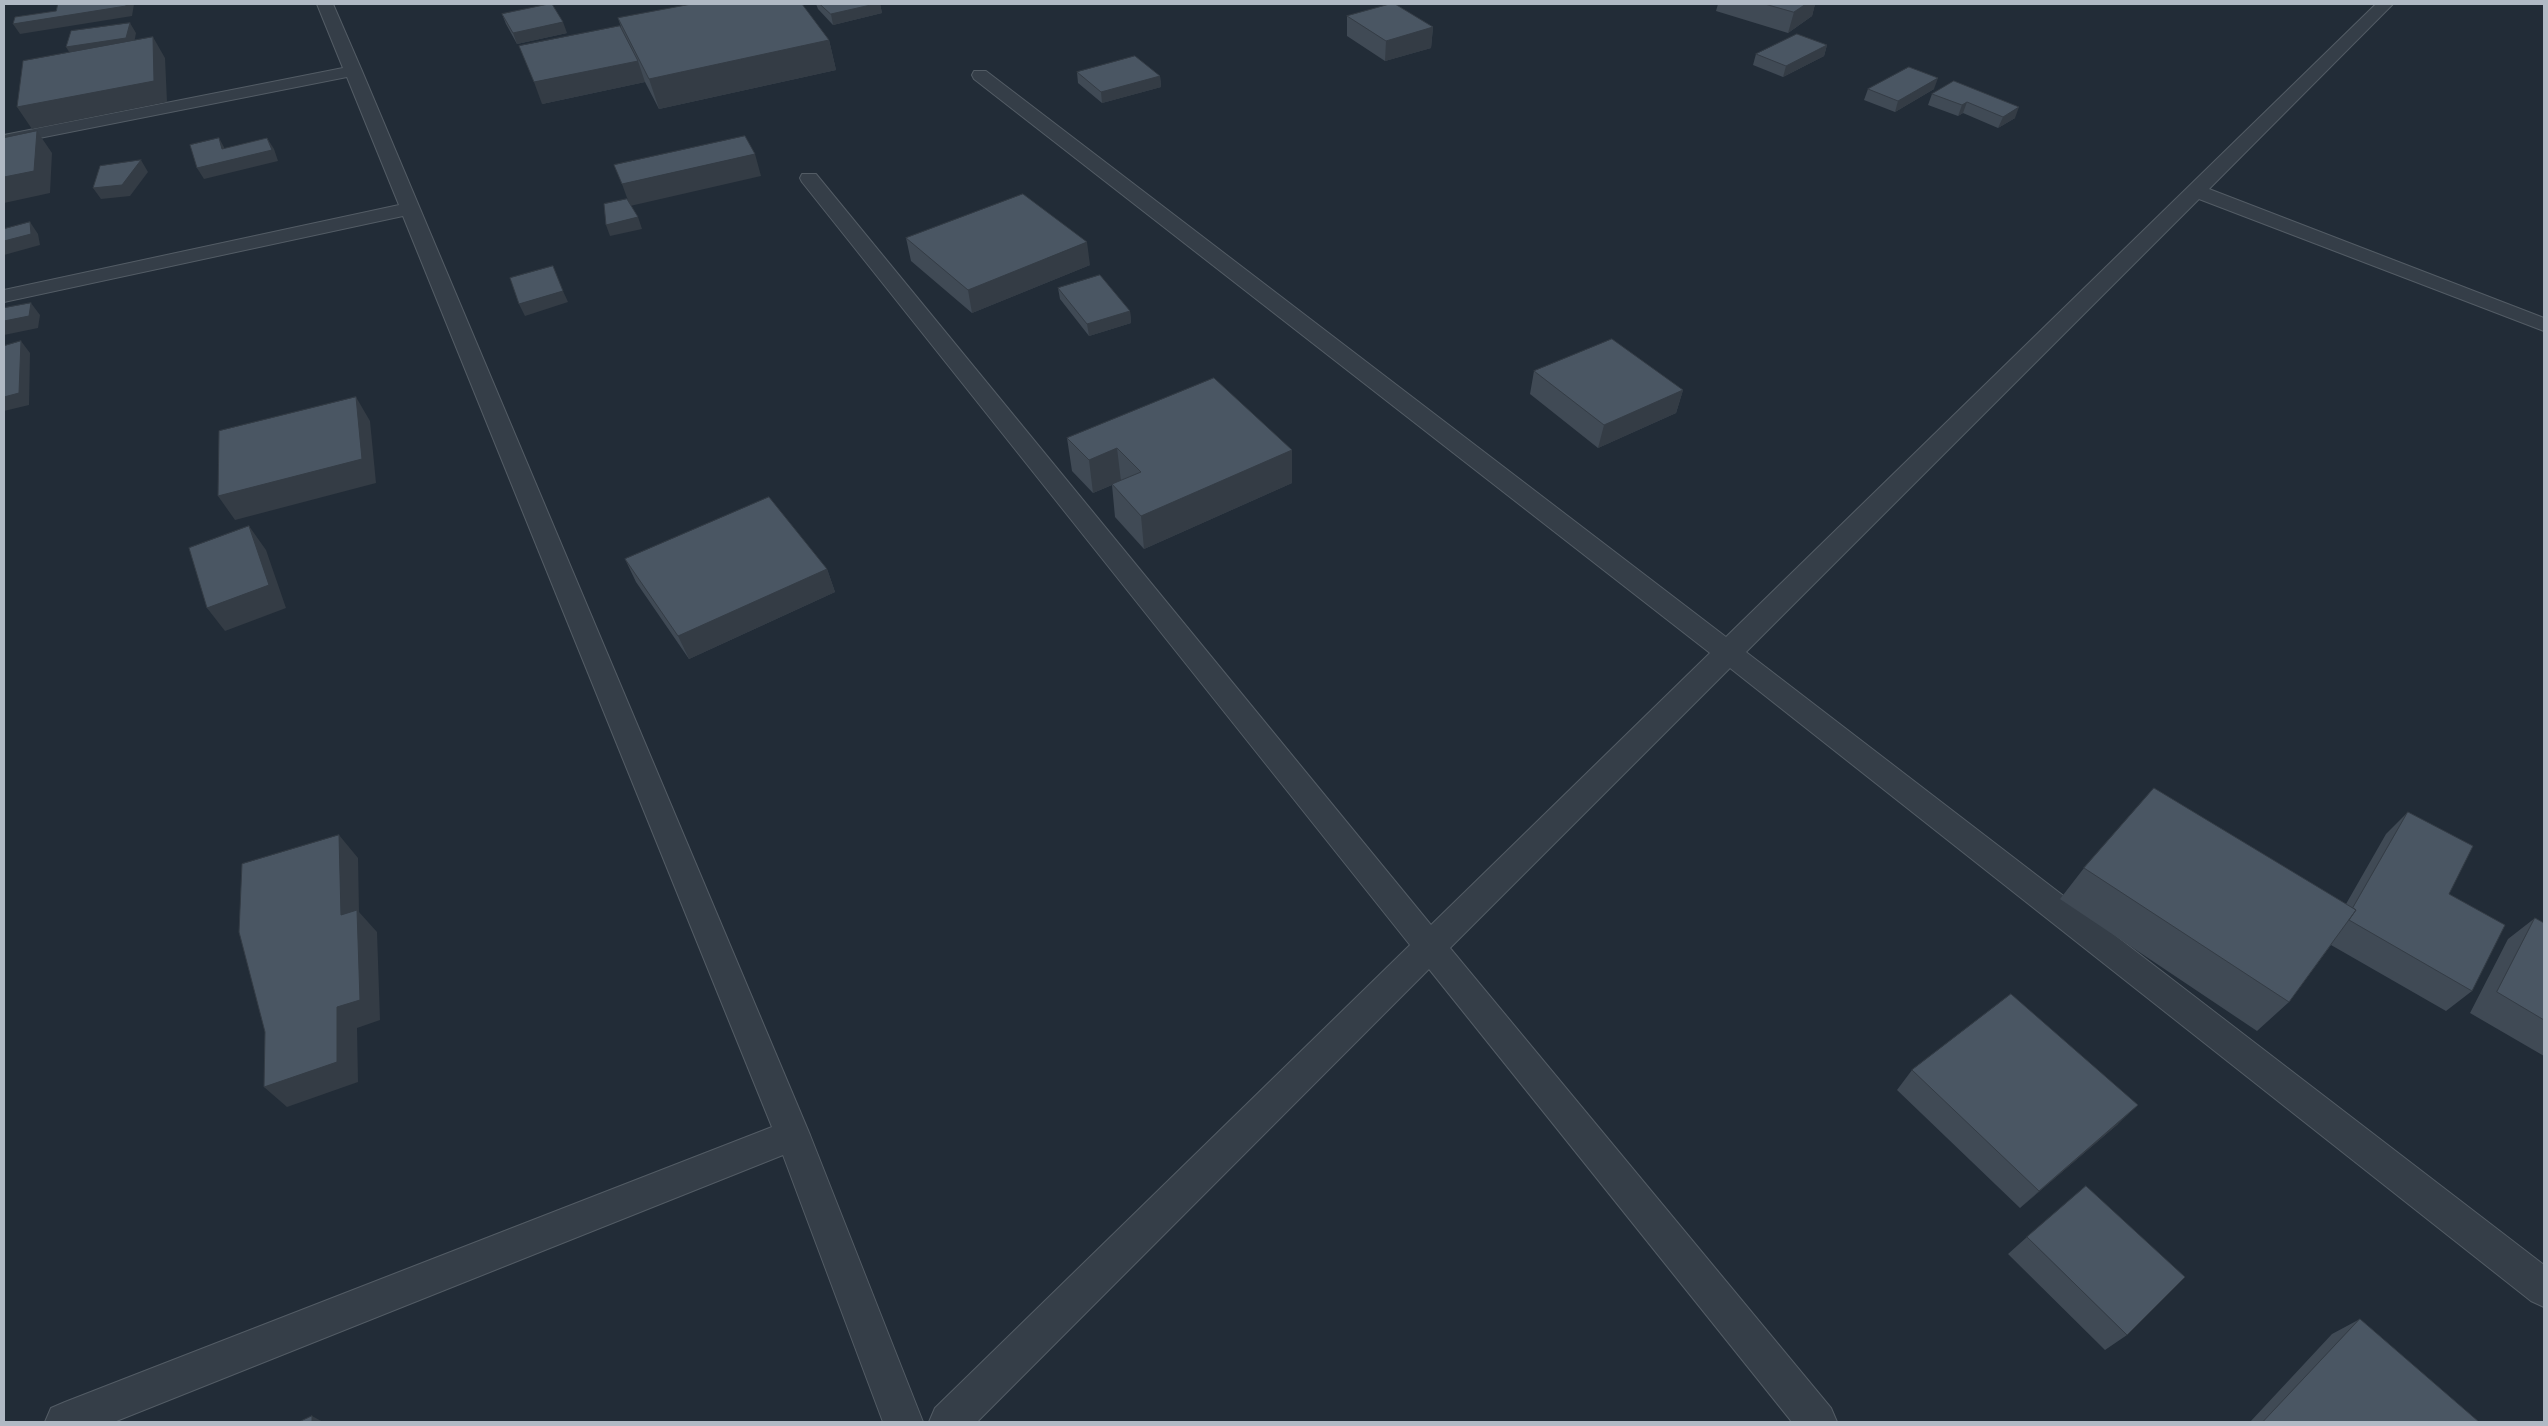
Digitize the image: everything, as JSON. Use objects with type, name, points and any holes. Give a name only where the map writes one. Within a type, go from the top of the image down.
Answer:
[{"type":"street","points":[[325,4],[793,1136],[904,1422]]},
{"type":"street","points":[[949,1422],[2386,4]]},
{"type":"street","points":[[4,140],[354,71]]},
{"type":"street","points":[[980,75],[1729,653],[2544,1288]]},
{"type":"street","points":[[809,178],[1430,947],[1817,1422]]},
{"type":"street","points":[[2196,191],[2544,325]]},
{"type":"street","points":[[4,296],[410,209]]},
{"type":"street","points":[[65,1422],[793,1136]]},
{"type":"building","points":[[58,4],[126,4],[126,6],[13,24],[15,17],[56,11]]},
{"type":"building","points":[[552,4],[563,22],[513,33],[502,14]]},
{"type":"building","points":[[692,4],[802,4],[829,40],[649,79],[618,18]]},
{"type":"building","points":[[820,4],[875,4],[831,14]]},
{"type":"building","points":[[1395,4],[1433,27],[1386,41],[1347,16]]},
{"type":"building","points":[[1765,4],[1806,4],[1794,12]]},
{"type":"building","points":[[130,23],[126,38],[66,47],[71,31]]},
{"type":"building","points":[[620,26],[638,61],[534,82],[519,46]]},
{"type":"building","points":[[1797,34],[1827,45],[1786,66],[1756,54]]},
{"type":"building","points":[[153,37],[154,81],[17,107],[23,61]]},
{"type":"building","points":[[1135,56],[1160,76],[1101,92],[1077,72]]},
{"type":"building","points":[[1909,67],[1938,78],[1898,101],[1868,89]]},
{"type":"building","points":[[1954,81],[2019,107],[2003,117],[1967,102],[1962,105],[1932,94]]},
{"type":"building","points":[[37,131],[34,171],[4,177],[4,138]]},
{"type":"building","points":[[745,136],[755,154],[622,184],[614,165]]},
{"type":"building","points":[[219,138],[222,149],[267,138],[272,150],[197,168],[190,145]]},
{"type":"building","points":[[141,160],[122,185],[93,188],[100,166]]},
{"type":"building","points":[[1023,194],[1087,242],[968,290],[906,238]]},
{"type":"building","points":[[627,199],[638,217],[606,225],[604,204]]},
{"type":"building","points":[[30,222],[31,234],[4,241],[4,229]]},
{"type":"building","points":[[553,266],[563,291],[519,304],[510,278]]},
{"type":"building","points":[[1100,275],[1130,311],[1087,324],[1058,288]]},
{"type":"building","points":[[31,303],[29,316],[4,321],[4,308]]},
{"type":"building","points":[[1612,339],[1683,390],[1604,425],[1534,371]]},
{"type":"building","points":[[21,341],[19,393],[4,397],[4,346]]},
{"type":"building","points":[[1214,378],[1292,450],[1141,516],[1112,484],[1141,472],[1117,448],[1089,460],[1067,438]]},
{"type":"building","points":[[356,397],[362,459],[218,496],[219,431]]},
{"type":"building","points":[[769,497],[827,569],[678,636],[625,559]]},
{"type":"building","points":[[249,526],[269,585],[207,608],[189,548]]},
{"type":"building","points":[[2154,788],[2356,910],[2289,1002],[2084,868]]},
{"type":"building","points":[[2408,812],[2473,846],[2449,894],[2505,925],[2472,991],[2349,920],[2356,910],[2353,908]]},
{"type":"building","points":[[339,835],[341,915],[357,910],[360,1000],[337,1007],[337,1062],[264,1087],[265,1032],[239,932],[242,864]]},
{"type":"building","points":[[2535,918],[2544,923],[2544,1020],[2497,992]]},
{"type":"building","points":[[2011,994],[2138,1105],[2039,1191],[1912,1070]]},
{"type":"building","points":[[2086,1186],[2185,1277],[2127,1335],[2027,1237]]},
{"type":"building","points":[[2360,1319],[2479,1422],[2263,1422]]},
{"type":"building","points":[[312,1416],[312,1422],[299,1422]]}]
